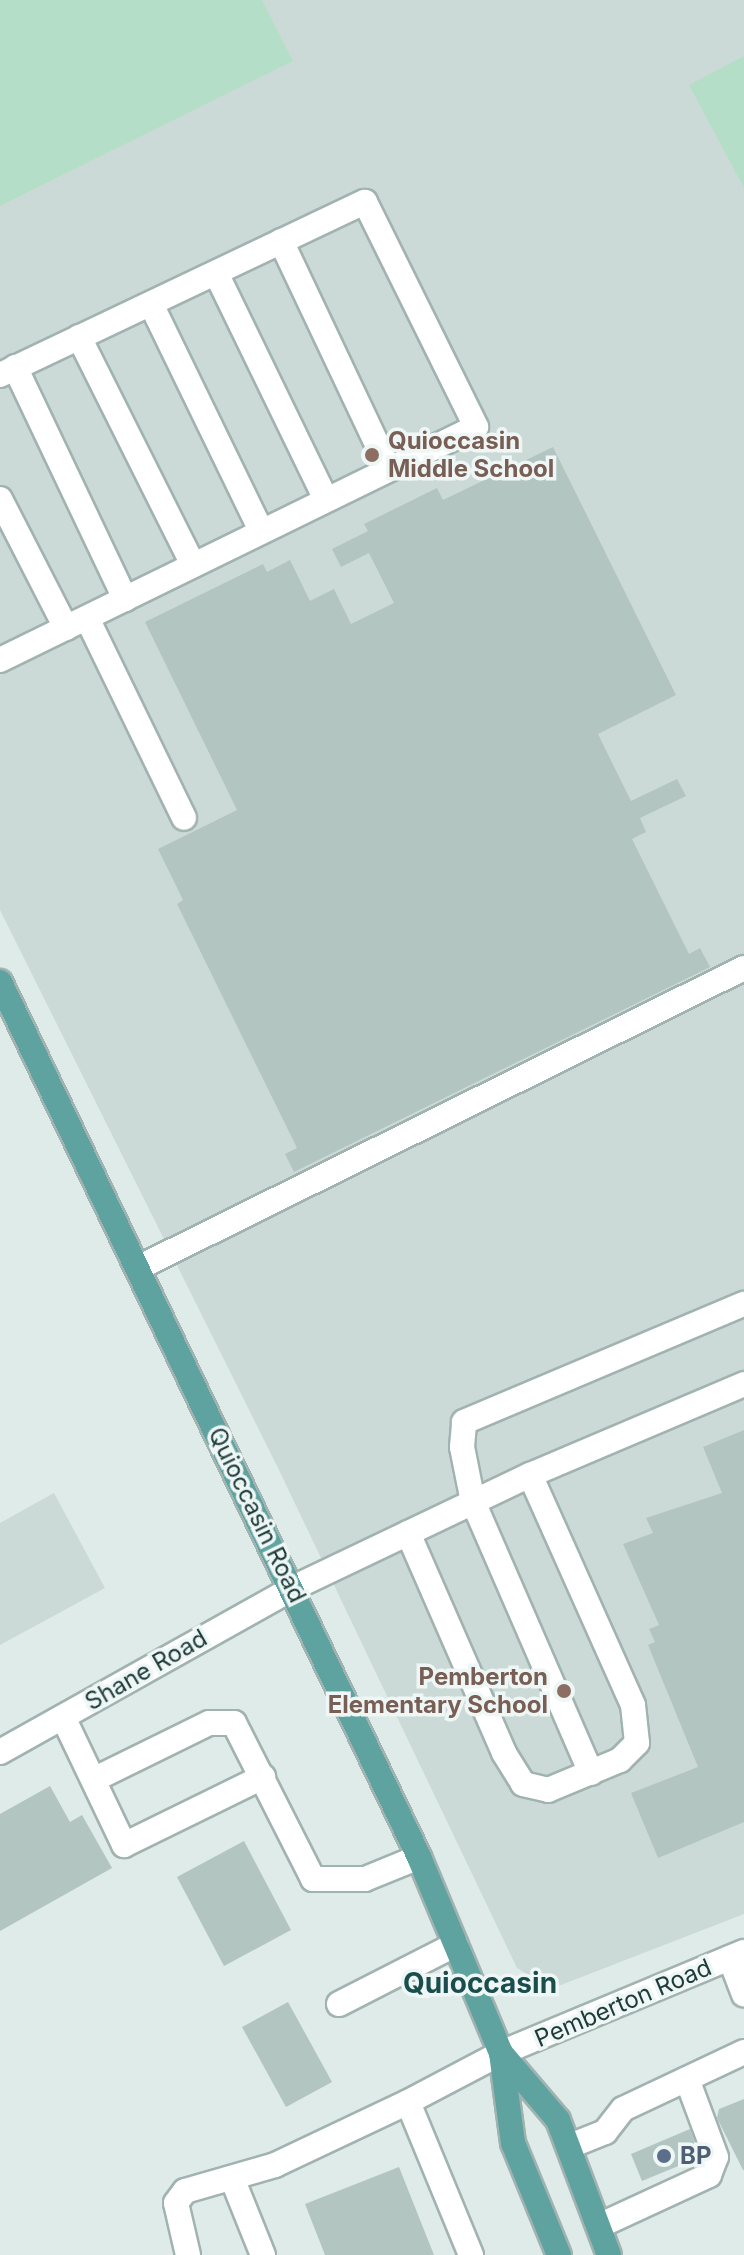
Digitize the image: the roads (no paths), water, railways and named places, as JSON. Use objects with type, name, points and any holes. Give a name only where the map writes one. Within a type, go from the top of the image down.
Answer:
[{"type":"main road","name":"Quioccasin Road","points":[[0,982],[9,1023],[138,1268],[419,1857],[501,2053],[513,2143],[559,2255]]},
{"type":"main road","name":"Quioccasin Road","points":[[501,2053],[558,2120],[601,2225],[609,2255]]},
{"type":"street","points":[[0,660],[77,623],[125,599],[193,565],[261,531],[476,427],[365,202],[8,371],[125,599]]},
{"type":"street","points":[[281,241],[389,469]]},
{"type":"street","points":[[216,273],[326,500]]},
{"type":"street","points":[[151,304],[261,531]]},
{"type":"street","points":[[79,337],[193,565]]},
{"type":"street","points":[[0,499],[77,623],[184,818]]},
{"type":"street","points":[[138,1268],[744,968]]},
{"type":"street","points":[[591,1773],[473,1502],[462,1447],[464,1422],[744,1304]]},
{"type":"street","name":"Shane Road","points":[[0,1752],[293,1588],[530,1475],[744,1384]]},
{"type":"street","points":[[408,1533],[513,1773],[523,1784],[548,1790],[591,1773],[632,1752],[637,1721],[530,1475]]},
{"type":"street","points":[[63,1717],[95,1779],[99,1799],[124,1845],[263,1777]]},
{"type":"street","points":[[95,1779],[209,1723],[234,1723],[263,1777],[269,1798],[313,1879],[365,1879],[419,1857]]},
{"type":"street","points":[[339,2004],[456,1944]]},
{"type":"street","points":[[737,1955],[744,1994]]},
{"type":"street","name":"Pemberton Road","points":[[188,2255],[176,2203],[185,2191],[275,2165],[408,2102],[501,2053],[737,1955]]},
{"type":"street","points":[[570,2146],[605,2132],[623,2109],[744,2052]]},
{"type":"street","points":[[601,2225],[709,2175],[716,2157],[687,2079]]},
{"type":"street","points":[[408,2102],[471,2255]]},
{"type":"street","points":[[232,2178],[263,2255]]},
{"type":"place","name":"Quioccasin Middle School","points":[[372,455]]},
{"type":"place","name":"Pemberton Elementary School","points":[[564,1691]]},
{"type":"place","name":"BP","points":[[664,2156]]},
{"type":"district","name":"Quioccasin","points":[[480,1983]]}]
